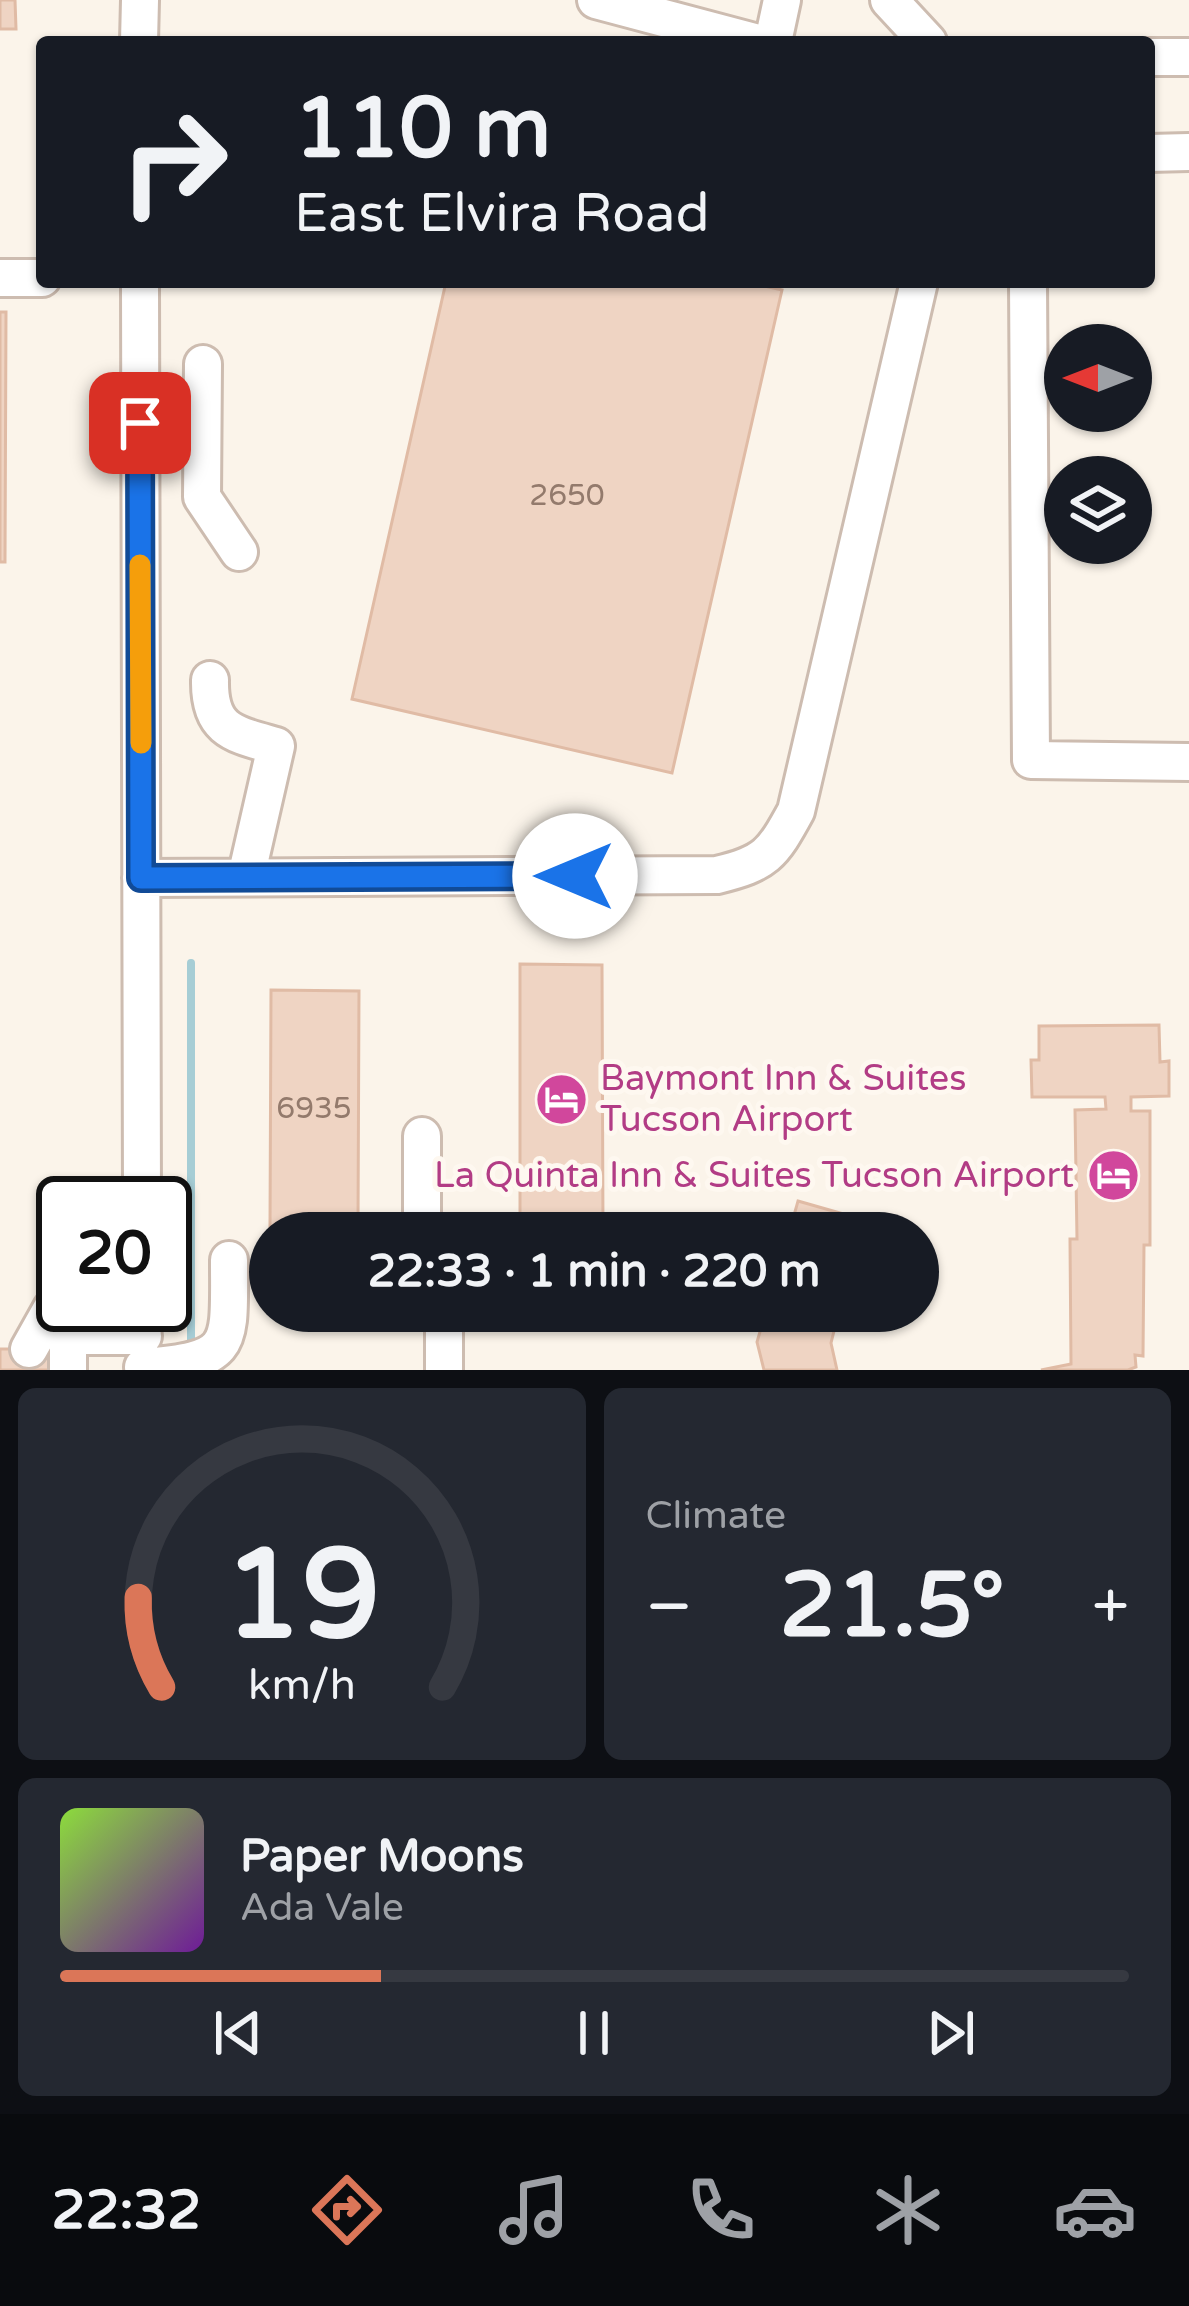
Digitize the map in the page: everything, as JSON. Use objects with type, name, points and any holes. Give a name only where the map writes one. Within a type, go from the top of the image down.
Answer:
[{"type":"street","points":[[140,0],[140,36]]},
{"type":"street","points":[[596,0],[731,36]]},
{"type":"street","points":[[774,36],[782,0]]},
{"type":"street","points":[[889,0],[922,36]]},
{"type":"street","points":[[1155,57],[1189,57]]},
{"type":"street","points":[[1155,153],[1189,152]]},
{"type":"street","points":[[0,278],[36,278]]},
{"type":"street","points":[[140,288],[142,1176]]},
{"type":"street","points":[[141,878],[717,875],[753,866],[768,856],[796,811],[918,288]]},
{"type":"street","points":[[1028,288],[1031,760],[1189,762]]},
{"type":"street","points":[[203,364],[202,497],[239,552]]},
{"type":"street","points":[[210,680],[211,710],[219,723],[236,735],[276,746],[246,877]]},
{"type":"street","points":[[422,1136],[422,1212]]},
{"type":"street","points":[[29,1349],[52,1308],[68,1353],[142,1345],[195,1363],[218,1349],[229,1327],[229,1261]]},
{"type":"street","points":[[444,1332],[444,1370]]},
{"type":"building","points":[[0,0],[15,0],[16,29],[0,29]]},
{"type":"building","points":[[445,288],[782,290],[672,773],[352,699]]},
{"type":"building","points":[[0,312],[6,312],[5,562],[0,562]]},
{"type":"building","name":"Baymont Inn & Suites Tucson Airport","points":[[520,964],[602,965],[603,1212],[520,1212]]},
{"type":"building","points":[[271,990],[359,991],[358,1212],[270,1212]]},
{"type":"building","name":"La Quinta Inn & Suites Tucson Airport","points":[[1159,1025],[1160,1062],[1169,1061],[1169,1096],[1131,1097],[1131,1111],[1150,1111],[1150,1245],[1144,1245],[1143,1356],[1135,1355],[1136,1367],[1128,1370],[1041,1370],[1071,1364],[1070,1239],[1077,1239],[1075,1110],[1106,1109],[1105,1097],[1032,1097],[1031,1060],[1039,1060],[1039,1026]]},
{"type":"building","points":[[798,1201],[836,1212],[795,1212]]},
{"type":"building","points":[[760,1332],[834,1332],[831,1343],[837,1370],[764,1370],[757,1342]]},
{"type":"building","points":[[0,1349],[51,1349],[51,1370],[0,1370]]},
{"type":"waterway","points":[[191,963],[191,1341]]},
{"type":"slow traffic","points":[[140,565],[141,743]]},
{"type":"place","name":"Baymont Inn & Suites Tucson Airport","points":[[561,1099]]},
{"type":"place","name":"La Quinta Inn & Suites Tucson Airport","points":[[1113,1175]]},
{"type":"route","points":[[140,423],[141,878],[575,876]]}]
